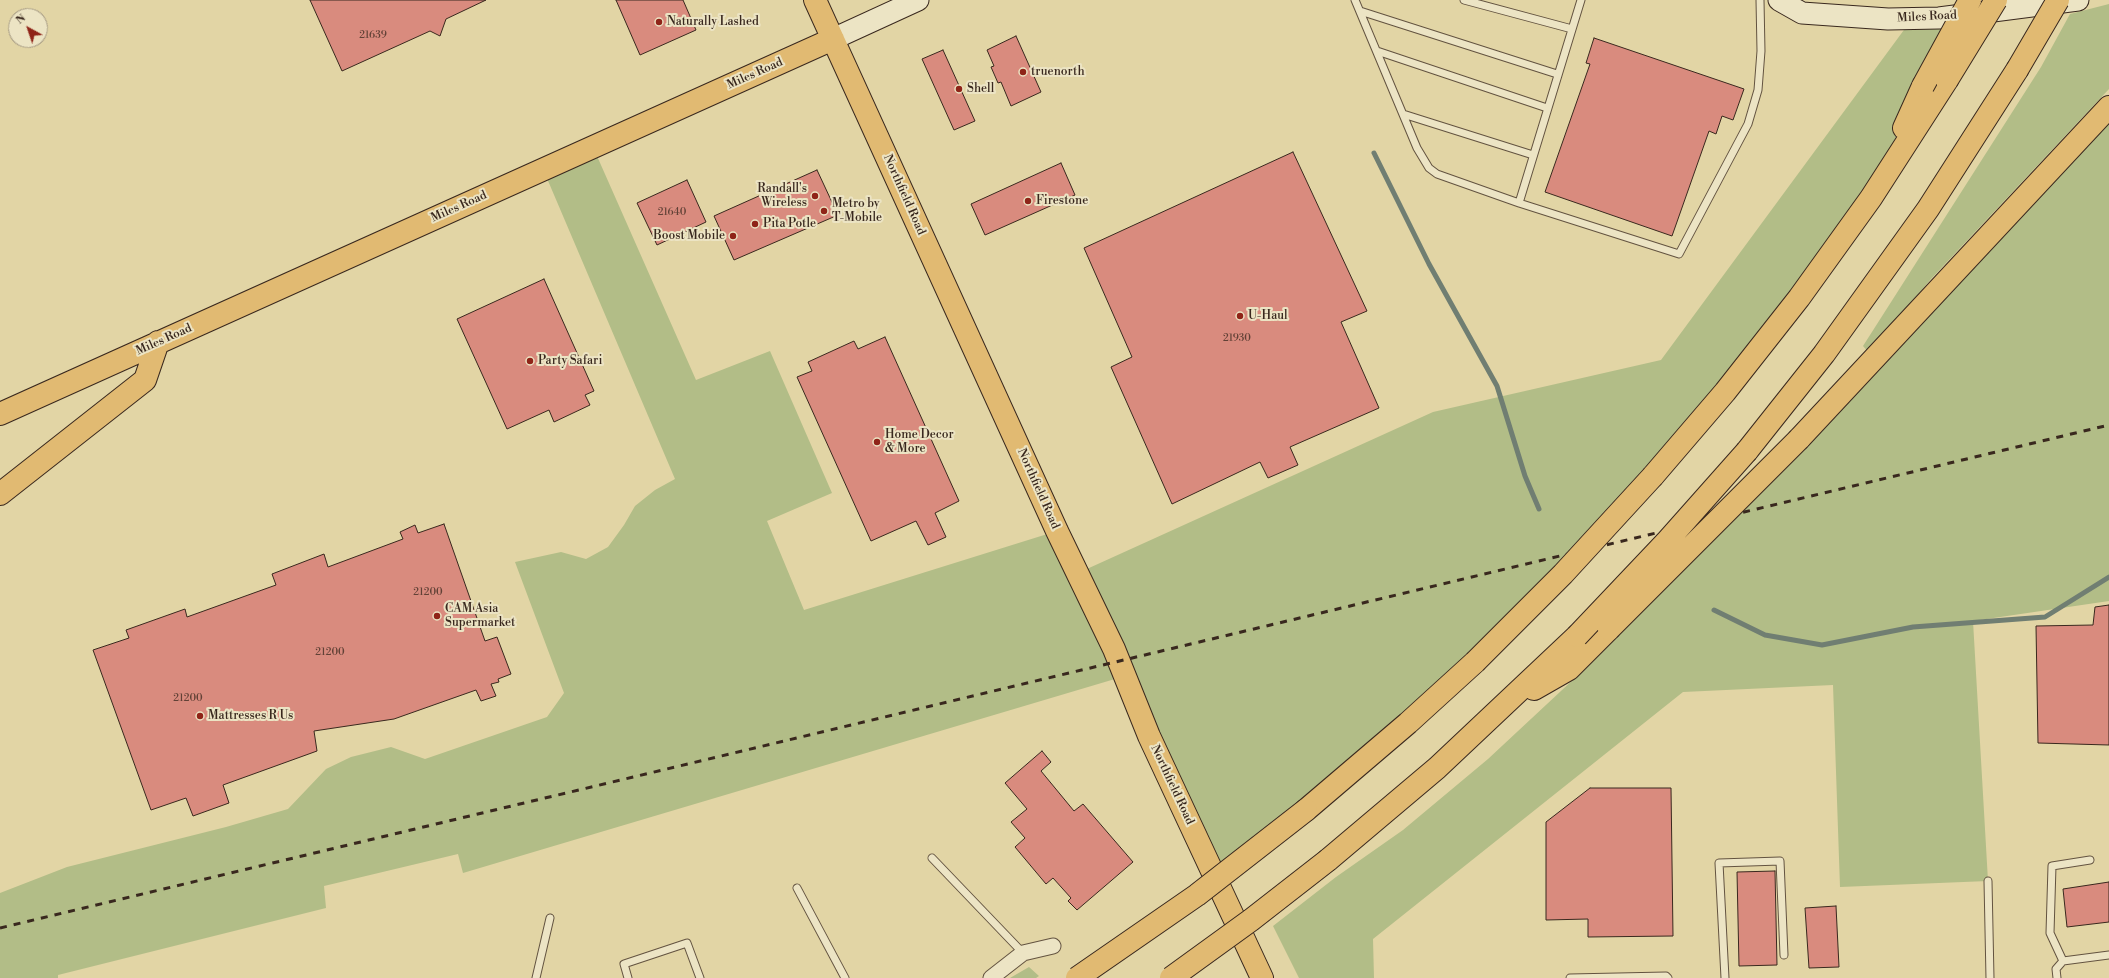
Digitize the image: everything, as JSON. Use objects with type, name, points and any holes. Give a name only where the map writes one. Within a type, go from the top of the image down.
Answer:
[{"type":"main road","name":"Northfield Road","points":[[816,0],[1057,531],[1114,649],[1149,736],[1262,978]]},
{"type":"main road","name":"Miles Road","points":[[0,414],[918,0]]},
{"type":"main road","name":"Miles Road","points":[[1779,0],[1802,13],[1888,19],[1939,18],[2078,0]]},
{"type":"main road","points":[[1871,198],[1923,86],[1970,0]]},
{"type":"main road","points":[[1077,978],[1197,895],[1306,810],[1386,742],[1475,662],[1563,574],[1653,476],[1763,346],[1871,198],[1947,80],[1996,0]]},
{"type":"main road","points":[[1171,978],[1251,920],[1328,860],[1406,795],[1501,710],[1577,636],[1668,540],[1747,451],[1824,354],[1924,215],[2017,70],[2058,0]]},
{"type":"main road","points":[[1501,710],[1569,668],[1609,629],[1799,439],[2109,106]]},
{"type":"main road","points":[[0,494],[145,380],[158,342]]},
{"type":"street","points":[[991,978],[1024,953],[1053,946]]},
{"type":"lane","points":[[1355,0],[1402,114],[1417,148],[1429,168],[1437,174],[1679,254],[1748,124],[1758,90],[1761,51],[1760,0]]},
{"type":"lane","points":[[1464,0],[1572,29]]},
{"type":"lane","points":[[1519,202],[1581,0]]},
{"type":"lane","points":[[1360,11],[1558,74]]},
{"type":"lane","points":[[1377,51],[1547,108]]},
{"type":"lane","points":[[1402,114],[1533,155]]},
{"type":"lane","points":[[932,858],[1024,953]]},
{"type":"lane","points":[[2063,961],[2050,933],[2052,866],[2090,860]]},
{"type":"lane","points":[[1725,978],[1719,863],[1780,861],[1784,955]]},
{"type":"lane","points":[[1988,881],[1990,978]]},
{"type":"lane","points":[[797,888],[845,978]]},
{"type":"lane","points":[[536,978],[550,918]]},
{"type":"lane","points":[[628,978],[624,964],[687,943],[700,978]]},
{"type":"lane","points":[[2057,978],[2056,969],[2063,961],[2109,955]]},
{"type":"lane","points":[[1570,978],[1666,976],[1668,978]]},
{"type":"green space","points":[[2109,4],[2109,89],[1931,279],[1869,353],[1863,346],[2041,67],[2070,14]]},
{"type":"green space","points":[[1962,15],[1871,198],[1608,526],[1220,885],[1125,676],[463,873],[458,854],[324,886],[326,908],[58,975],[58,978],[0,978],[0,893],[67,867],[226,827],[288,809],[326,769],[351,757],[391,747],[425,759],[547,717],[564,693],[515,562],[561,552],[586,559],[608,547],[624,525],[635,506],[655,490],[675,479],[543,169],[593,147],[696,380],[770,351],[832,493],[767,521],[804,610],[1057,531],[1078,573],[1433,412],[1661,360],[1912,19]]},
{"type":"green space","points":[[2109,107],[2109,601],[1973,621],[1988,881],[1840,887],[1833,685],[1683,692],[1373,939],[1374,978],[1299,978],[1273,926],[1336,877],[1403,830],[1488,759],[1576,677]]},
{"type":"green space","points":[[1029,967],[1039,976],[1036,978],[1010,978]]},
{"type":"building","points":[[310,0],[486,0],[446,19],[440,36],[430,31],[342,71]]},
{"type":"building","points":[[616,0],[683,0],[696,30],[640,55]]},
{"type":"building","points":[[1016,36],[1041,92],[1011,106],[1001,82],[998,83],[991,67],[994,66],[987,50]]},
{"type":"building","points":[[1594,38],[1744,89],[1733,120],[1722,116],[1716,134],[1709,131],[1672,236],[1545,192],[1590,64],[1586,63]]},
{"type":"building","points":[[943,50],[975,121],[954,130],[922,59]]},
{"type":"building","points":[[1293,152],[1367,311],[1341,322],[1379,408],[1290,447],[1298,465],[1268,478],[1260,462],[1172,504],[1111,367],[1132,357],[1084,248]]},
{"type":"building","points":[[1061,163],[1075,195],[985,235],[971,204]]},
{"type":"building","points":[[817,170],[838,215],[734,260],[714,216]]},
{"type":"building","points":[[687,180],[706,222],[657,245],[637,203]]},
{"type":"building","points":[[544,279],[594,391],[585,395],[590,405],[554,422],[549,410],[507,429],[457,319]]},
{"type":"building","points":[[885,337],[959,501],[935,513],[946,537],[928,545],[916,521],[871,541],[797,377],[812,371],[808,362],[854,341],[858,349]]},
{"type":"building","points":[[444,524],[485,641],[497,637],[511,674],[498,679],[499,682],[491,684],[496,696],[481,701],[476,690],[394,719],[314,731],[317,751],[223,785],[229,803],[193,816],[186,798],[151,810],[93,650],[129,638],[126,630],[185,609],[187,617],[276,585],[272,574],[324,554],[328,567],[403,539],[400,532],[415,525],[418,533]]},
{"type":"building","points":[[2109,605],[2109,745],[2038,743],[2036,626],[2093,625],[2095,607]]},
{"type":"building","points":[[1042,751],[1051,762],[1041,771],[1074,811],[1083,804],[1133,862],[1077,910],[1068,901],[1071,898],[1053,878],[1046,884],[1015,847],[1025,838],[1011,822],[1027,809],[1005,783]]},
{"type":"building","points":[[1590,788],[1671,788],[1673,936],[1588,937],[1588,919],[1546,920],[1546,822]]},
{"type":"building","points":[[1775,871],[1777,965],[1739,966],[1737,872]]},
{"type":"building","points":[[2109,882],[2109,922],[2067,927],[2063,889]]},
{"type":"building","points":[[1836,906],[1839,967],[1809,968],[1805,908]]},
{"type":"waterway","points":[[1374,153],[1429,264],[1497,386],[1525,476],[1539,509]]},
{"type":"waterway","points":[[1714,610],[1765,635],[1822,645],[1913,627],[2045,617],[2109,577]]},
{"type":"railway","points":[[0,928],[2109,425]]},
{"type":"place","name":"Naturally Lashed","points":[[659,22]]},
{"type":"place","name":"truenorth","points":[[1023,72]]},
{"type":"place","name":"Shell","points":[[959,89]]},
{"type":"place","name":"Randall's Wireless","points":[[815,196]]},
{"type":"place","name":"Firestone","points":[[1028,201]]},
{"type":"place","name":"Metro by T-Mobile","points":[[824,211]]},
{"type":"place","name":"Pita Potle","points":[[755,224]]},
{"type":"place","name":"Boost Mobile","points":[[733,236]]},
{"type":"place","name":"U-Haul","points":[[1240,316]]},
{"type":"place","name":"Party Safari","points":[[530,361]]},
{"type":"place","name":"Home Decor & More","points":[[877,442]]},
{"type":"place","name":"CAM Asia Supermarket","points":[[437,616]]},
{"type":"place","name":"Mattresses R Us","points":[[200,716]]}]
